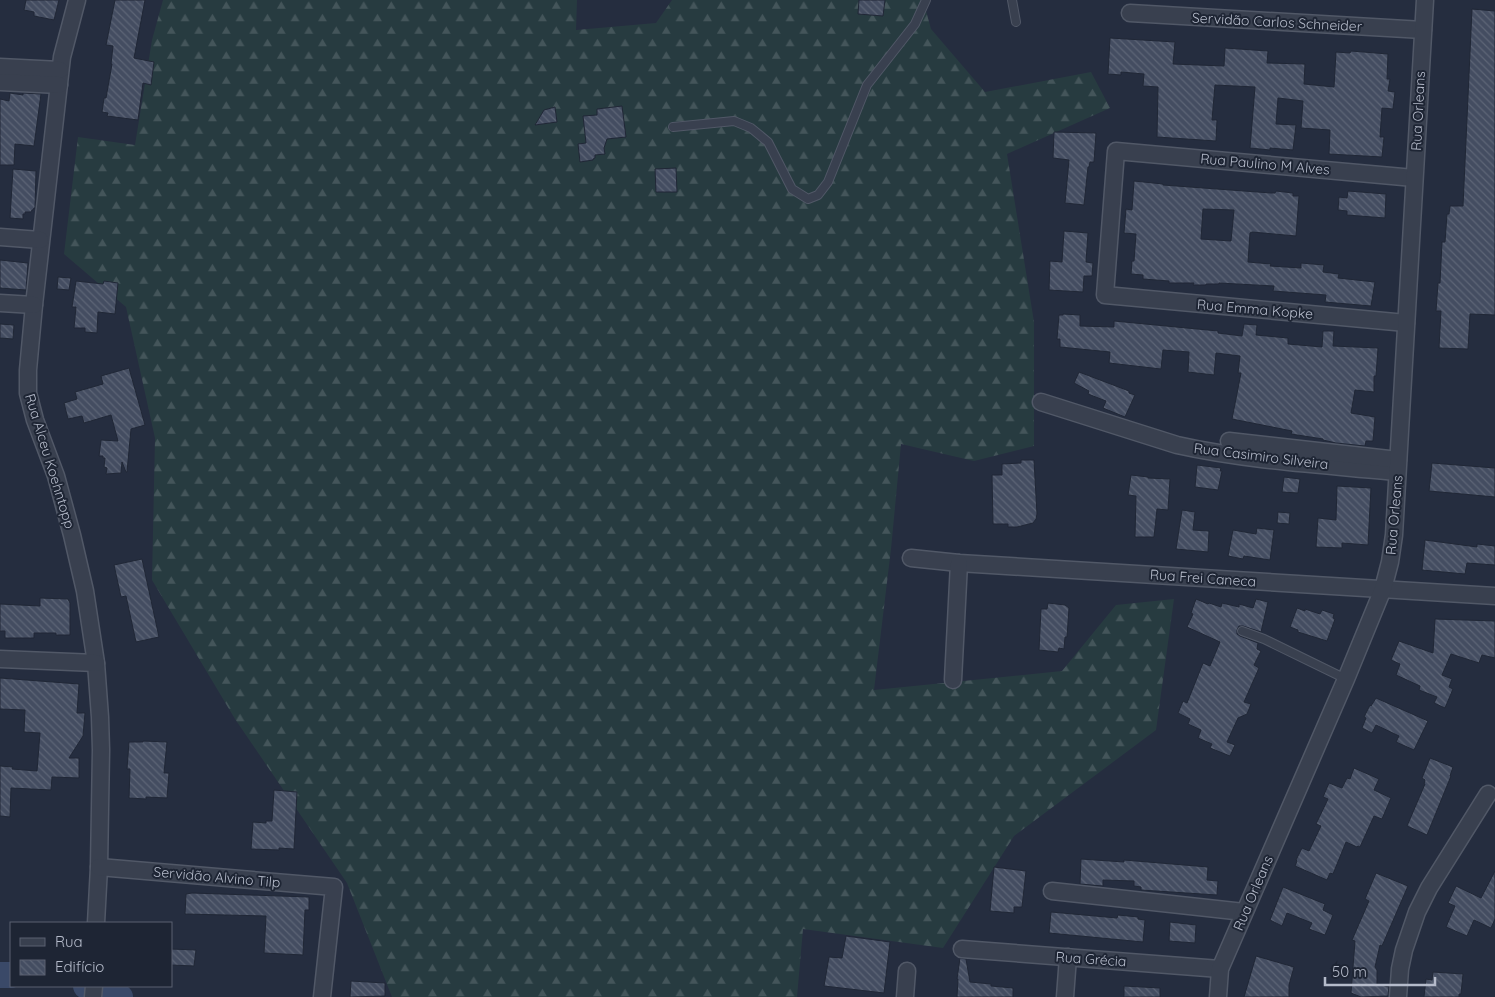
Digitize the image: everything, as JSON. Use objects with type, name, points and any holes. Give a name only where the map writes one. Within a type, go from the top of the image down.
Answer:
[{"type":"street","name":"Rua Alceu Koehntopp","points":[[77,0],[62,57],[40,240],[28,370],[28,393],[35,420],[56,476],[72,535],[96,663],[101,750],[96,922]]},
{"type":"street","name":"Rua Orleans","points":[[1218,997],[1220,968],[1346,679],[1383,589],[1390,562],[1394,535],[1425,0]]},
{"type":"street","name":"Servidão Carlos Schneider","points":[[1130,13],[1423,30]]},
{"type":"street","points":[[0,67],[60,78]]},
{"type":"street","points":[[0,82],[60,78]]},
{"type":"street","name":"Rua Paulino M Alves","points":[[1105,295],[1116,151],[1414,178]]},
{"type":"street","points":[[0,237],[40,240]]},
{"type":"street","name":"Rua Emma Kopke","points":[[1105,295],[1406,323]]},
{"type":"street","points":[[0,303],[34,306]]},
{"type":"street","name":"Rua Casimiro Silveira","points":[[1041,402],[1198,450],[1228,455],[1398,466]]},
{"type":"street","points":[[1229,442],[1398,466]]},
{"type":"street","name":"Rua Frei Caneca","points":[[911,558],[959,563],[1495,596]]},
{"type":"street","points":[[953,680],[959,563]]},
{"type":"street","points":[[0,659],[96,663]]},
{"type":"street","points":[[1398,997],[1400,969],[1404,950],[1417,912],[1429,888],[1488,794]]},
{"type":"street","name":"Servidão Alvino Tilp","points":[[99,867],[334,887],[322,997]]},
{"type":"street","points":[[1052,891],[1244,912]]},
{"type":"street","name":"Rua Grécia","points":[[962,949],[1220,968]]},
{"type":"street","points":[[1065,997],[1068,957]]},
{"type":"street","points":[[905,997],[907,971]]},
{"type":"lane","points":[[673,127],[734,121],[751,128],[768,142],[792,190],[808,199],[818,194],[828,182],[867,85],[915,24],[926,0]]},
{"type":"lane","points":[[1012,0],[1016,22]]},
{"type":"lane","points":[[1242,631],[1264,639],[1346,679]]},
{"type":"green space","points":[[163,0],[577,0],[576,30],[656,23],[672,0],[923,0],[931,29],[985,92],[1091,72],[1110,108],[1007,154],[1034,322],[1034,446],[974,461],[901,444],[891,549],[874,690],[1062,671],[1116,605],[1174,599],[1156,730],[1014,836],[943,948],[803,929],[797,997],[392,997],[347,883],[235,719],[152,580],[155,438],[126,307],[64,254],[78,137],[135,145],[152,40]]},
{"type":"building","points":[[26,0],[59,0],[54,20],[34,16],[34,12],[24,10]]},
{"type":"building","points":[[115,0],[145,0],[134,58],[154,62],[151,85],[143,83],[138,120],[107,116],[108,113],[102,112],[112,64],[113,46],[106,45]]},
{"type":"building","points":[[859,0],[885,0],[883,16],[858,14]]},
{"type":"building","points":[[1472,9],[1495,11],[1495,315],[1470,314],[1468,349],[1439,348],[1441,311],[1436,311],[1438,283],[1440,283],[1442,242],[1445,242],[1447,214],[1449,214],[1450,206],[1463,206]]},
{"type":"building","points":[[1110,38],[1175,42],[1173,64],[1224,66],[1225,48],[1268,51],[1267,63],[1305,64],[1304,84],[1334,87],[1336,52],[1350,53],[1351,51],[1388,54],[1387,79],[1390,79],[1388,91],[1395,92],[1393,109],[1382,108],[1380,137],[1384,137],[1382,157],[1329,154],[1330,130],[1301,128],[1303,101],[1278,98],[1276,124],[1296,125],[1293,150],[1250,148],[1255,87],[1215,85],[1212,120],[1217,120],[1216,141],[1157,137],[1158,87],[1143,86],[1144,74],[1121,72],[1121,75],[1108,74]]},
{"type":"building","points":[[10,93],[23,95],[23,93],[41,94],[34,146],[15,144],[14,165],[0,165],[0,99],[9,101]]},
{"type":"building","points":[[622,106],[626,137],[607,139],[604,148],[605,154],[595,155],[593,160],[580,162],[578,144],[586,143],[583,116],[597,115],[597,109]]},
{"type":"building","points":[[555,107],[557,122],[535,125],[544,110]]},
{"type":"building","points":[[1054,132],[1096,133],[1094,162],[1090,162],[1088,167],[1084,205],[1065,203],[1069,160],[1053,158]]},
{"type":"building","points":[[676,168],[677,192],[656,192],[655,169]]},
{"type":"building","points":[[13,169],[36,171],[35,208],[31,212],[25,212],[23,219],[10,218]]},
{"type":"building","points":[[1134,181],[1163,185],[1293,193],[1293,196],[1299,196],[1296,236],[1250,233],[1248,262],[1301,268],[1301,263],[1324,265],[1323,272],[1339,274],[1338,278],[1375,282],[1371,306],[1325,302],[1326,295],[1273,291],[1274,286],[1219,283],[1193,285],[1194,283],[1169,283],[1169,281],[1143,279],[1143,275],[1131,274],[1136,234],[1124,233],[1126,209],[1132,210]],"holes":[[[1203,209],[1234,210],[1231,241],[1201,239]]]},
{"type":"building","points":[[1348,191],[1386,194],[1385,218],[1347,215],[1347,211],[1338,210],[1339,197],[1347,198]]},
{"type":"building","points":[[1064,231],[1088,233],[1086,262],[1093,263],[1092,276],[1084,276],[1083,292],[1049,290],[1050,261],[1062,262]]},
{"type":"building","points":[[0,260],[28,263],[26,290],[0,288]]},
{"type":"building","points":[[58,277],[71,278],[69,290],[57,289]]},
{"type":"building","points":[[76,281],[103,284],[104,281],[118,283],[115,314],[98,312],[97,333],[85,332],[85,328],[74,328],[76,307],[72,307]]},
{"type":"building","points":[[1059,315],[1080,315],[1080,326],[1114,327],[1114,321],[1218,331],[1218,333],[1242,336],[1244,324],[1257,325],[1256,335],[1288,338],[1288,344],[1322,347],[1323,331],[1334,331],[1333,346],[1378,348],[1374,392],[1355,390],[1351,413],[1375,417],[1373,441],[1366,441],[1365,446],[1336,443],[1291,434],[1292,431],[1232,419],[1241,373],[1238,373],[1240,356],[1216,353],[1214,375],[1188,372],[1189,352],[1163,350],[1161,369],[1109,363],[1110,352],[1060,347],[1060,339],[1057,339]]},
{"type":"building","points":[[0,324],[14,325],[13,339],[0,338]]},
{"type":"building","points":[[129,368],[145,425],[131,429],[127,472],[122,462],[121,473],[106,474],[107,468],[104,467],[105,458],[99,456],[101,440],[118,441],[111,415],[84,423],[82,416],[68,419],[64,403],[77,399],[75,392],[103,384],[101,376]]},
{"type":"building","points":[[1079,372],[1135,395],[1125,417],[1103,408],[1106,401],[1088,394],[1089,391],[1074,383]]},
{"type":"building","points":[[1021,460],[1034,460],[1036,519],[1033,523],[1017,527],[1008,527],[1008,524],[993,524],[992,475],[1002,475],[1002,464],[1021,463]]},
{"type":"building","points":[[1432,463],[1495,468],[1495,497],[1429,491]]},
{"type":"building","points":[[1197,465],[1221,468],[1218,490],[1195,487]]},
{"type":"building","points":[[1131,475],[1170,479],[1168,510],[1157,509],[1154,537],[1135,537],[1136,496],[1128,495]]},
{"type":"building","points":[[1284,477],[1300,479],[1298,493],[1282,492]]},
{"type":"building","points":[[1337,486],[1371,488],[1368,545],[1342,543],[1342,548],[1316,547],[1318,518],[1336,520]]},
{"type":"building","points":[[1182,510],[1195,512],[1193,530],[1209,531],[1208,552],[1176,549]]},
{"type":"building","points":[[1278,512],[1290,513],[1289,524],[1277,523]]},
{"type":"building","points":[[1257,528],[1274,530],[1270,560],[1244,556],[1243,559],[1228,556],[1233,530],[1256,534]]},
{"type":"building","points":[[1425,540],[1477,547],[1477,544],[1495,546],[1495,565],[1467,563],[1465,574],[1422,570]]},
{"type":"building","points":[[142,559],[159,637],[136,642],[126,596],[121,597],[114,565]]},
{"type":"building","points":[[40,598],[68,599],[70,603],[70,635],[34,633],[34,638],[5,638],[5,631],[0,631],[0,604],[40,606]]},
{"type":"building","points":[[1196,599],[1221,607],[1222,603],[1239,607],[1239,604],[1253,608],[1256,599],[1268,602],[1261,632],[1243,626],[1239,626],[1237,630],[1237,634],[1240,636],[1258,643],[1257,649],[1261,651],[1254,665],[1259,668],[1244,702],[1251,704],[1247,714],[1238,718],[1227,742],[1235,745],[1230,756],[1210,748],[1212,744],[1198,738],[1201,730],[1188,724],[1190,719],[1178,713],[1183,701],[1187,703],[1203,663],[1210,666],[1220,642],[1187,627],[1193,614],[1191,613]]},
{"type":"building","points":[[1048,603],[1065,605],[1069,608],[1067,637],[1065,637],[1064,649],[1059,648],[1058,652],[1039,650],[1041,609],[1047,609]]},
{"type":"building","points":[[1297,608],[1320,614],[1322,610],[1334,614],[1333,618],[1335,619],[1327,641],[1298,632],[1298,630],[1290,627]]},
{"type":"building","points":[[1435,619],[1495,621],[1495,658],[1482,655],[1479,663],[1451,654],[1442,675],[1452,679],[1449,687],[1453,689],[1445,708],[1434,703],[1437,697],[1419,690],[1420,686],[1396,675],[1400,664],[1391,660],[1399,641],[1433,653]]},
{"type":"building","points":[[0,678],[79,684],[77,713],[85,713],[83,736],[69,758],[79,758],[79,778],[52,777],[51,790],[11,788],[10,817],[0,816],[0,766],[37,771],[40,733],[24,732],[25,710],[0,709]]},
{"type":"building","points":[[1376,698],[1428,721],[1414,750],[1396,742],[1399,736],[1376,725],[1372,733],[1362,728],[1366,718],[1364,717]]},
{"type":"building","points":[[129,742],[167,742],[164,773],[169,773],[167,798],[129,798],[130,769],[127,769]]},
{"type":"building","points":[[1430,758],[1453,767],[1427,835],[1407,826],[1425,784],[1425,780],[1422,778]]},
{"type":"building","points":[[1354,768],[1379,779],[1374,790],[1391,798],[1382,819],[1374,816],[1360,847],[1346,842],[1333,874],[1330,873],[1327,880],[1295,866],[1296,860],[1302,848],[1309,851],[1321,826],[1316,824],[1328,799],[1323,797],[1329,783],[1342,788],[1347,778],[1350,779]]},
{"type":"building","points":[[274,790],[297,792],[294,849],[251,849],[253,822],[266,823],[266,821],[272,821]]},
{"type":"building","points":[[1081,859],[1124,862],[1124,860],[1208,867],[1207,880],[1218,881],[1217,895],[1141,890],[1141,887],[1134,886],[1134,881],[1103,880],[1103,886],[1080,884]]},
{"type":"building","points":[[994,867],[1026,871],[1022,907],[1014,907],[1014,913],[990,911]]},
{"type":"building","points":[[1495,871],[1495,919],[1491,928],[1474,920],[1467,936],[1446,927],[1455,906],[1448,903],[1456,886],[1481,898]]},
{"type":"building","points":[[1376,873],[1408,886],[1382,946],[1380,945],[1375,967],[1377,970],[1377,984],[1389,987],[1388,996],[1361,997],[1351,993],[1355,941],[1352,940],[1369,901],[1365,899]]},
{"type":"building","points":[[1283,887],[1325,904],[1323,910],[1333,915],[1325,935],[1309,929],[1312,923],[1287,913],[1282,926],[1270,920]]},
{"type":"building","points":[[186,894],[309,897],[309,910],[305,910],[303,955],[264,953],[266,916],[185,914]]},
{"type":"building","points":[[1051,912],[1117,918],[1118,915],[1138,917],[1138,919],[1145,920],[1143,942],[1049,933]]},
{"type":"building","points":[[1170,922],[1196,925],[1195,943],[1169,941]]},
{"type":"building","points":[[846,936],[890,942],[884,993],[824,986],[829,957],[842,958]]},
{"type":"building","points":[[172,949],[196,950],[194,966],[172,965]]},
{"type":"building","points":[[1256,956],[1294,967],[1289,985],[1289,997],[1244,997]]},
{"type":"building","points":[[960,958],[966,959],[970,982],[1013,988],[1013,997],[957,997]]},
{"type":"building","points":[[1433,972],[1463,974],[1459,997],[1424,997],[1426,979],[1432,980]]},
{"type":"building","points":[[351,981],[385,983],[385,996],[350,997]]},
{"type":"building","points":[[1124,986],[1160,988],[1160,997],[1124,997]]},
{"type":"waterway","points":[[0,975],[10,975]]},
{"type":"waterway","points":[[89,987],[120,997]]}]
